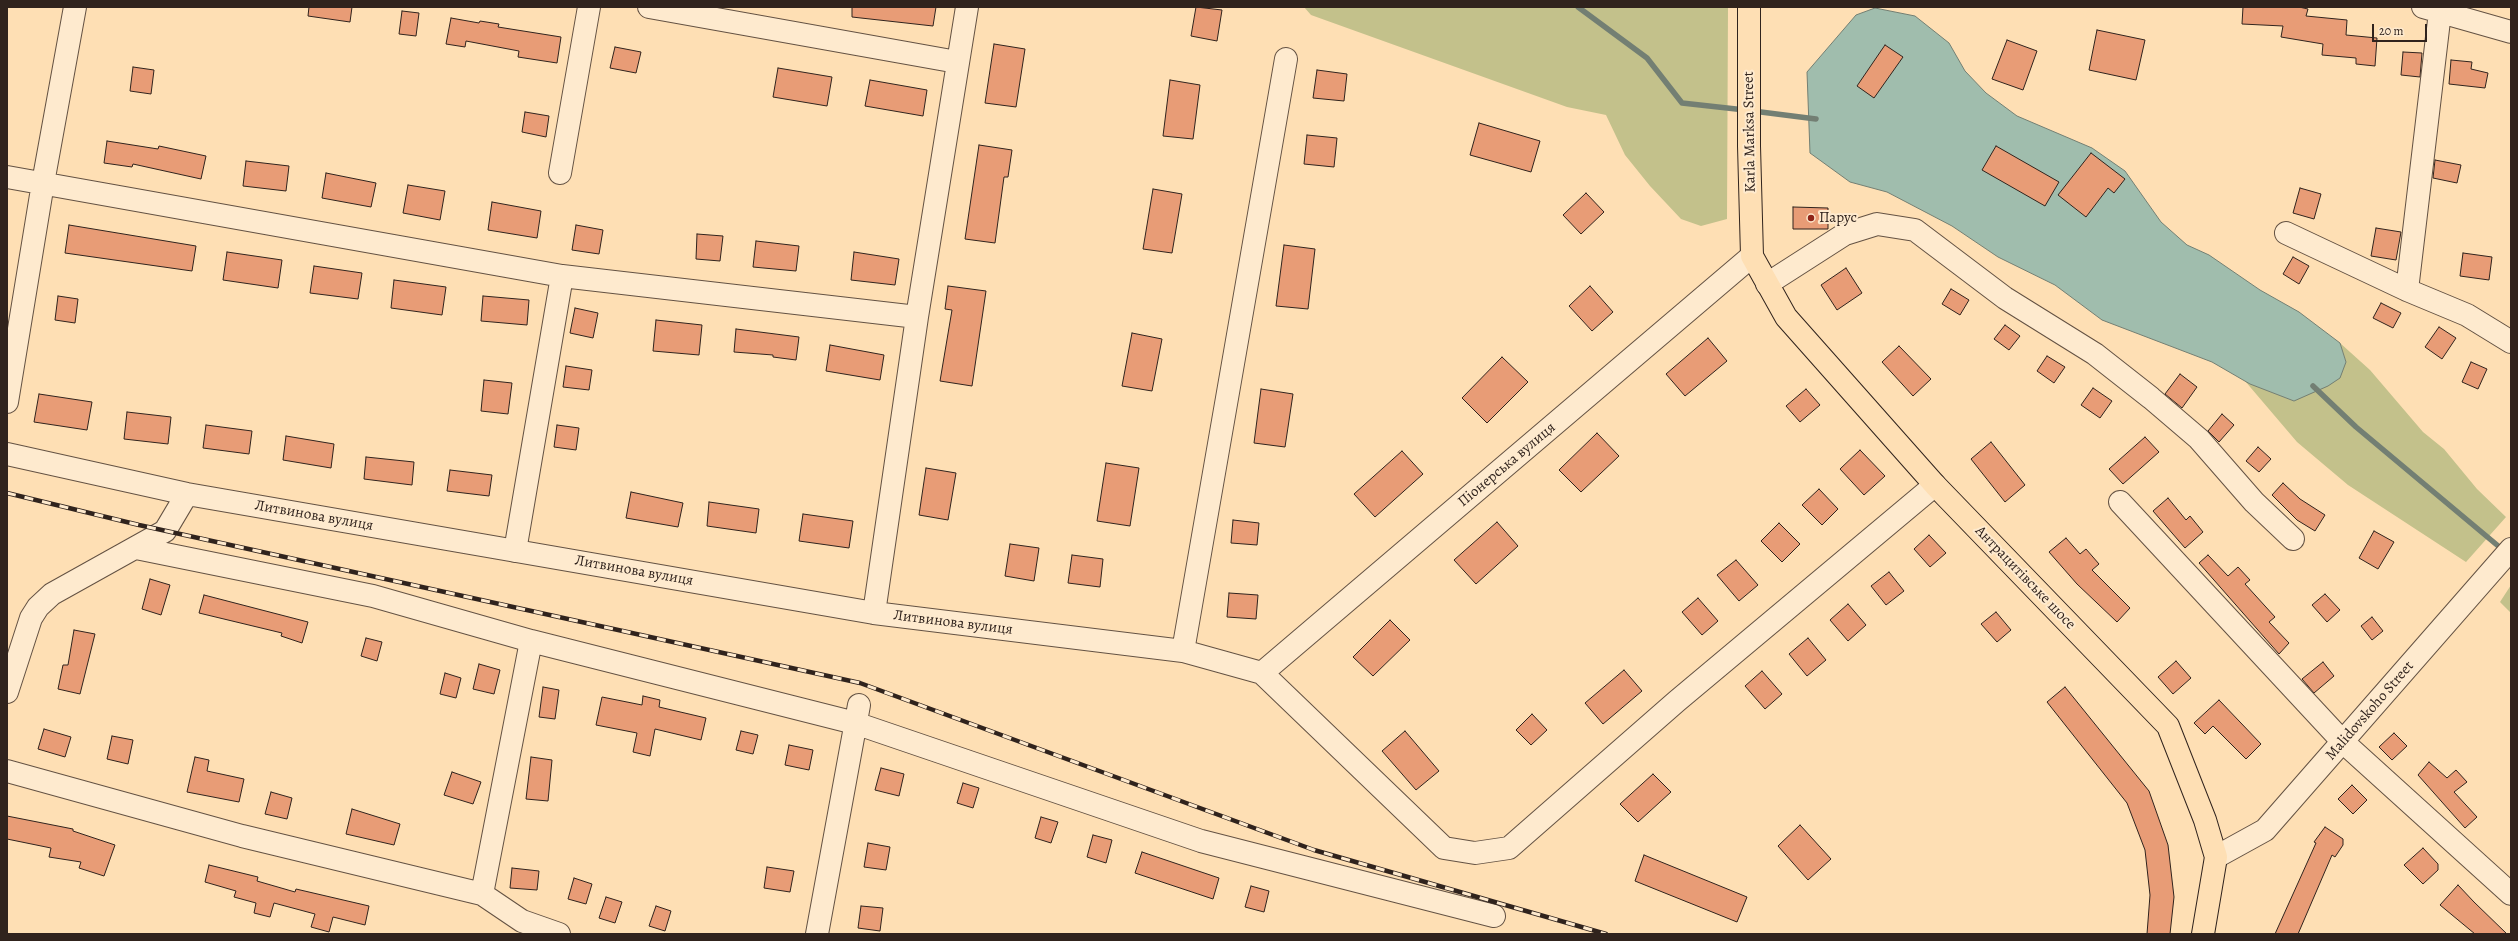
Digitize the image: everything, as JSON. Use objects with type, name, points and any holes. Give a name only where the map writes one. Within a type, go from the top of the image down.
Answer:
[{"type":"main road","name":"Karla Marksa Street","points":[[1749,7],[1749,146],[1752,256]]},
{"type":"main road","name":"Антрацитівське шосе","points":[[1752,256],[1786,317],[1935,485],[2168,726],[2205,820],[2216,857],[2202,934]]},
{"type":"street","points":[[7,402],[43,183],[75,7]]},
{"type":"street","points":[[560,173],[589,7]]},
{"type":"street","points":[[649,7],[689,10],[957,62]]},
{"type":"street","points":[[874,613],[917,317],[967,7]]},
{"type":"street","points":[[2407,290],[2432,9],[2511,32]]},
{"type":"street","points":[[1183,651],[1286,59]]},
{"type":"street","points":[[7,177],[562,276],[917,317]]},
{"type":"street","points":[[1767,284],[1845,234],[1877,224],[1915,230],[2005,298],[2095,354],[2151,398],[2198,439],[2254,502],[2293,539]]},
{"type":"street","points":[[2286,233],[2407,290],[2467,316],[2511,342]]},
{"type":"street","name":"Піонерська вулиця","points":[[1262,673],[1752,256]]},
{"type":"street","points":[[515,551],[562,276]]},
{"type":"street","name":"Литвинова вулиця","points":[[7,454],[187,494],[874,613],[1183,651],[1262,673]]},
{"type":"street","points":[[1262,673],[1444,848],[1475,853],[1509,848],[1677,701],[1935,485]]},
{"type":"street","points":[[7,692],[31,618],[38,607],[52,594],[165,531],[187,494]]},
{"type":"street","points":[[2120,502],[2344,742],[2511,894]]},
{"type":"street","points":[[136,548],[373,596],[531,641],[857,714],[1201,841],[1494,916]]},
{"type":"street","name":"Malidovskoho Street","points":[[2216,857],[2265,830],[2344,742],[2511,549]]},
{"type":"street","points":[[482,894],[531,641]]},
{"type":"street","points":[[817,934],[857,714]]},
{"type":"street","points":[[7,771],[242,836],[482,894],[521,928],[559,934]]},
{"type":"shaded area","points":[[1304,7],[1728,7],[1727,219],[1701,226],[1681,219],[1650,186],[1625,155],[1606,115],[1567,107],[1311,15]]},
{"type":"shaded area","points":[[1875,8],[1915,16],[1949,43],[1965,71],[1986,93],[2017,116],[2092,148],[2125,171],[2161,222],[2187,245],[2209,255],[2260,290],[2299,312],[2340,343],[2346,362],[2340,378],[2328,386],[2294,401],[2250,384],[2212,362],[2102,320],[2055,285],[1998,257],[1952,226],[1887,192],[1850,182],[1810,153],[1807,72],[1856,15]]},
{"type":"shaded area","points":[[2340,343],[2370,370],[2423,432],[2444,449],[2477,489],[2506,517],[2466,562],[2348,485],[2297,442],[2245,381],[2294,401],[2346,362]]},
{"type":"shaded area","points":[[2511,585],[2511,613],[2500,602]]},
{"type":"building","points":[[309,7],[352,7],[350,22],[308,16]]},
{"type":"building","points":[[852,7],[936,7],[933,26],[852,17]]},
{"type":"building","points":[[1196,7],[1222,10],[1217,41],[1191,36]]},
{"type":"building","points":[[2243,7],[2299,7],[2308,9],[2306,16],[2347,20],[2346,35],[2377,38],[2375,66],[2356,64],[2356,58],[2322,55],[2323,44],[2281,37],[2283,26],[2242,24]]},
{"type":"building","points":[[402,11],[419,13],[416,36],[399,34]]},
{"type":"building","points":[[451,18],[479,23],[480,21],[499,24],[498,27],[561,37],[557,63],[518,57],[519,51],[466,41],[465,47],[446,44]]},
{"type":"building","points":[[2097,30],[2145,40],[2136,80],[2089,70]]},
{"type":"building","points":[[2007,40],[2037,51],[2023,90],[1992,79]]},
{"type":"building","points":[[994,44],[1025,49],[1016,107],[985,103]]},
{"type":"building","points":[[1885,45],[1903,57],[1874,98],[1857,86]]},
{"type":"building","points":[[615,47],[641,52],[636,73],[610,68]]},
{"type":"building","points":[[2403,52],[2422,53],[2420,77],[2401,75]]},
{"type":"building","points":[[2451,60],[2472,62],[2471,69],[2488,73],[2485,88],[2449,84]]},
{"type":"building","points":[[133,67],[154,70],[151,94],[130,91]]},
{"type":"building","points":[[778,68],[832,77],[827,106],[773,97]]},
{"type":"building","points":[[1317,70],[1347,74],[1344,101],[1313,98]]},
{"type":"building","points":[[870,80],[927,90],[923,116],[865,106]]},
{"type":"building","points":[[1170,80],[1200,85],[1193,139],[1163,136]]},
{"type":"building","points":[[525,112],[549,116],[546,137],[522,132]]},
{"type":"building","points":[[1479,123],[1540,141],[1531,172],[1470,155]]},
{"type":"building","points":[[1307,135],[1337,138],[1334,167],[1304,164]]},
{"type":"building","points":[[107,141],[158,149],[159,146],[206,156],[201,179],[133,164],[132,167],[104,163]]},
{"type":"building","points":[[979,145],[1012,150],[1008,177],[1004,177],[995,243],[965,239]]},
{"type":"building","points":[[1996,146],[2059,182],[2045,206],[1982,170]]},
{"type":"building","points":[[2091,153],[2125,179],[2114,193],[2108,188],[2086,217],[2058,195]]},
{"type":"building","points":[[2435,160],[2461,165],[2457,183],[2433,178]]},
{"type":"building","points":[[246,161],[289,166],[286,191],[243,186]]},
{"type":"building","points":[[326,173],[376,183],[371,207],[322,198]]},
{"type":"building","points":[[408,185],[445,191],[440,220],[403,213]]},
{"type":"building","points":[[2300,188],[2321,194],[2314,219],[2293,213]]},
{"type":"building","points":[[1153,189],[1182,194],[1172,253],[1143,249]]},
{"type":"building","points":[[1586,193],[1604,212],[1581,234],[1563,215]]},
{"type":"building","points":[[492,202],[541,211],[537,238],[488,230]]},
{"type":"building","name":"Парус","points":[[1793,207],[1828,208],[1828,229],[1793,229]]},
{"type":"building","points":[[69,225],[196,246],[192,271],[65,253]]},
{"type":"building","points":[[576,225],[603,230],[599,254],[572,250]]},
{"type":"building","points":[[2376,228],[2401,232],[2396,260],[2371,256]]},
{"type":"building","points":[[697,234],[723,236],[720,261],[696,259]]},
{"type":"building","points":[[756,241],[799,246],[796,271],[753,267]]},
{"type":"building","points":[[1284,245],[1315,249],[1308,309],[1276,306]]},
{"type":"building","points":[[227,252],[282,260],[278,288],[223,280]]},
{"type":"building","points":[[854,252],[899,259],[895,285],[851,280]]},
{"type":"building","points":[[2463,253],[2492,257],[2489,280],[2460,276]]},
{"type":"building","points":[[2293,257],[2309,266],[2299,284],[2283,274]]},
{"type":"building","points":[[314,266],[362,273],[358,299],[310,293]]},
{"type":"building","points":[[1846,268],[1862,293],[1837,310],[1821,285]]},
{"type":"building","points":[[394,280],[446,287],[442,315],[391,308]]},
{"type":"building","points":[[948,286],[986,291],[972,386],[940,381],[952,310],[945,309]]},
{"type":"building","points":[[1590,286],[1613,312],[1592,331],[1569,306]]},
{"type":"building","points":[[1951,289],[1969,300],[1960,315],[1942,304]]},
{"type":"building","points":[[58,296],[78,299],[75,323],[55,320]]},
{"type":"building","points":[[483,296],[529,300],[527,325],[481,321]]},
{"type":"building","points":[[2381,303],[2401,313],[2393,328],[2373,318]]},
{"type":"building","points":[[575,308],[598,313],[593,338],[570,333]]},
{"type":"building","points":[[656,320],[702,325],[699,355],[653,351]]},
{"type":"building","points":[[2005,325],[2020,336],[2009,350],[1994,339]]},
{"type":"building","points":[[2439,327],[2456,338],[2442,359],[2425,347]]},
{"type":"building","points":[[736,329],[799,337],[796,360],[773,357],[773,355],[734,352]]},
{"type":"building","points":[[1132,333],[1162,339],[1152,391],[1122,386]]},
{"type":"building","points":[[1708,338],[1727,361],[1685,396],[1666,374]]},
{"type":"building","points":[[830,345],[884,355],[880,380],[826,371]]},
{"type":"building","points":[[1899,346],[1931,379],[1913,396],[1882,362]]},
{"type":"building","points":[[2047,356],[2065,367],[2054,383],[2037,371]]},
{"type":"building","points":[[1502,357],[1528,382],[1487,423],[1462,398]]},
{"type":"building","points":[[2471,362],[2487,369],[2478,389],[2462,382]]},
{"type":"building","points":[[566,366],[592,370],[589,390],[563,387]]},
{"type":"building","points":[[2180,374],[2197,387],[2182,408],[2165,394]]},
{"type":"building","points":[[484,380],[512,383],[508,414],[481,411]]},
{"type":"building","points":[[2093,388],[2112,401],[2100,418],[2081,405]]},
{"type":"building","points":[[1261,389],[1293,394],[1285,447],[1254,443]]},
{"type":"building","points":[[1806,389],[1820,405],[1800,422],[1786,406]]},
{"type":"building","points":[[39,394],[92,402],[87,430],[34,422]]},
{"type":"building","points":[[127,412],[171,417],[168,444],[124,439]]},
{"type":"building","points":[[2222,414],[2234,425],[2219,442],[2208,431]]},
{"type":"building","points":[[206,425],[252,431],[249,454],[203,448]]},
{"type":"building","points":[[557,425],[579,428],[576,450],[554,447]]},
{"type":"building","points":[[1597,433],[1619,456],[1581,492],[1559,470]]},
{"type":"building","points":[[286,436],[334,444],[331,468],[283,460]]},
{"type":"building","points":[[2145,437],[2159,452],[2123,484],[2109,469]]},
{"type":"building","points":[[1991,442],[2025,485],[2005,502],[1971,459]]},
{"type":"building","points":[[2258,447],[2271,459],[2259,472],[2246,461]]},
{"type":"building","points":[[1860,450],[1885,476],[1864,495],[1840,469]]},
{"type":"building","points":[[1402,451],[1423,474],[1375,517],[1354,494]]},
{"type":"building","points":[[366,457],[414,462],[412,485],[364,479]]},
{"type":"building","points":[[1106,463],[1139,468],[1130,526],[1097,521]]},
{"type":"building","points":[[926,468],[956,473],[948,520],[919,515]]},
{"type":"building","points":[[450,470],[492,475],[489,496],[447,491]]},
{"type":"building","points":[[2283,483],[2300,499],[2325,515],[2315,531],[2297,520],[2272,495]]},
{"type":"building","points":[[1819,489],[1838,509],[1822,525],[1802,505]]},
{"type":"building","points":[[631,492],[683,503],[678,527],[626,518]]},
{"type":"building","points":[[2168,498],[2186,520],[2190,516],[2203,532],[2185,548],[2153,511]]},
{"type":"building","points":[[709,502],[759,509],[756,533],[707,526]]},
{"type":"building","points":[[803,514],[853,521],[849,548],[799,541]]},
{"type":"building","points":[[1233,520],[1259,523],[1257,545],[1231,543]]},
{"type":"building","points":[[1497,522],[1518,546],[1476,584],[1454,560]]},
{"type":"building","points":[[1779,523],[1800,544],[1782,562],[1761,541]]},
{"type":"building","points":[[2374,531],[2394,542],[2378,569],[2359,558]]},
{"type":"building","points":[[1929,535],[1946,553],[1930,567],[1914,549]]},
{"type":"building","points":[[2066,538],[2080,554],[2086,549],[2099,564],[2092,570],[2130,608],[2117,622],[2077,584],[2049,552]]},
{"type":"building","points":[[1010,544],[1039,548],[1034,581],[1005,576]]},
{"type":"building","points":[[1072,555],[1103,559],[1100,587],[1068,583]]},
{"type":"building","points":[[2208,555],[2228,576],[2238,567],[2250,580],[2245,584],[2275,617],[2269,622],[2289,643],[2279,654],[2199,563]]},
{"type":"building","points":[[1736,560],[1758,585],[1739,601],[1717,575]]},
{"type":"building","points":[[1889,572],[1904,591],[1886,605],[1871,586]]},
{"type":"building","points":[[150,579],[170,585],[161,615],[142,609]]},
{"type":"building","points":[[1229,593],[1258,595],[1256,619],[1227,617]]},
{"type":"building","points":[[2325,594],[2340,610],[2327,622],[2312,605]]},
{"type":"building","points":[[204,595],[308,622],[302,643],[281,636],[282,633],[199,613]]},
{"type":"building","points":[[1698,598],[1718,621],[1702,635],[1682,612]]},
{"type":"building","points":[[1848,604],[1866,625],[1848,641],[1830,620]]},
{"type":"building","points":[[1996,612],[2011,630],[1997,642],[1981,624]]},
{"type":"building","points":[[2372,617],[2383,631],[2372,640],[2361,626]]},
{"type":"building","points":[[1390,620],[1410,640],[1373,676],[1353,657]]},
{"type":"building","points":[[74,630],[95,634],[80,694],[58,689],[63,665],[68,665]]},
{"type":"building","points":[[366,638],[382,642],[377,661],[361,656]]},
{"type":"building","points":[[1808,638],[1826,660],[1807,676],[1789,654]]},
{"type":"building","points":[[2176,661],[2191,678],[2173,694],[2158,677]]},
{"type":"building","points":[[2323,662],[2334,676],[2314,693],[2302,679]]},
{"type":"building","points":[[479,664],[500,670],[494,694],[473,689]]},
{"type":"building","points":[[1624,670],[1642,691],[1603,724],[1585,703]]},
{"type":"building","points":[[1762,671],[1782,694],[1765,709],[1745,686]]},
{"type":"building","points":[[445,673],[461,678],[456,698],[440,694]]},
{"type":"building","points":[[543,687],[559,690],[555,719],[539,717]]},
{"type":"building","points":[[2065,687],[2149,791],[2168,845],[2174,897],[2170,934],[2147,934],[2150,895],[2145,850],[2127,803],[2047,702]]},
{"type":"building","points":[[643,696],[660,700],[659,707],[706,718],[701,740],[655,729],[650,756],[633,752],[637,733],[596,725],[602,697],[642,705]]},
{"type":"building","points":[[2219,700],[2261,744],[2246,759],[2213,726],[2205,734],[2194,723]]},
{"type":"building","points":[[1532,714],[1547,730],[1531,745],[1516,730]]},
{"type":"building","points":[[44,729],[71,737],[65,757],[38,749]]},
{"type":"building","points":[[741,731],[758,735],[753,754],[736,750]]},
{"type":"building","points":[[1405,731],[1439,771],[1416,790],[1382,751]]},
{"type":"building","points":[[2394,733],[2407,746],[2392,760],[2379,747]]},
{"type":"building","points":[[112,736],[133,740],[128,764],[107,759]]},
{"type":"building","points":[[789,745],[813,750],[809,770],[785,765]]},
{"type":"building","points":[[195,757],[209,760],[207,771],[244,779],[239,802],[187,792]]},
{"type":"building","points":[[531,757],[552,760],[548,801],[526,799]]},
{"type":"building","points":[[2429,762],[2447,778],[2456,770],[2467,782],[2454,792],[2477,817],[2465,828],[2418,775]]},
{"type":"building","points":[[881,768],[904,774],[899,796],[875,790]]},
{"type":"building","points":[[452,772],[481,782],[473,804],[444,795]]},
{"type":"building","points":[[1653,774],[1671,792],[1638,822],[1620,804]]},
{"type":"building","points":[[963,783],[979,788],[973,808],[957,803]]},
{"type":"building","points":[[2352,785],[2367,800],[2353,814],[2338,799]]},
{"type":"building","points":[[271,792],[292,798],[287,819],[265,814]]},
{"type":"building","points":[[352,809],[400,824],[394,845],[346,834]]},
{"type":"building","points":[[7,816],[73,829],[73,831],[115,845],[104,876],[79,868],[81,862],[49,857],[51,848],[7,839]]},
{"type":"building","points":[[1041,817],[1058,822],[1051,843],[1035,838]]},
{"type":"building","points":[[1800,825],[1831,859],[1808,880],[1778,846]]},
{"type":"building","points":[[2325,827],[2343,839],[2343,845],[2335,857],[2332,855],[2298,934],[2275,934],[2316,843],[2314,842]]},
{"type":"building","points":[[1093,835],[1112,840],[1106,863],[1087,857]]},
{"type":"building","points":[[868,843],[890,847],[886,870],[864,867]]},
{"type":"building","points":[[2423,848],[2438,864],[2438,870],[2423,884],[2404,865]]},
{"type":"building","points":[[1142,852],[1219,878],[1213,899],[1135,873]]},
{"type":"building","points":[[1644,855],[1747,897],[1737,922],[1635,881]]},
{"type":"building","points":[[209,865],[258,877],[257,881],[295,892],[296,889],[369,906],[365,925],[333,917],[329,932],[311,927],[315,914],[274,903],[270,917],[254,913],[256,903],[234,897],[236,891],[205,882]]},
{"type":"building","points":[[767,867],[794,871],[790,892],[764,888]]},
{"type":"building","points":[[512,868],[539,871],[537,890],[510,888]]},
{"type":"building","points":[[574,878],[592,884],[586,904],[568,899]]},
{"type":"building","points":[[2458,885],[2507,934],[2475,934],[2440,905]]},
{"type":"building","points":[[1251,886],[1269,891],[1264,912],[1245,907]]},
{"type":"building","points":[[606,897],[622,902],[615,923],[599,918]]},
{"type":"building","points":[[656,906],[671,911],[665,931],[649,926]]},
{"type":"building","points":[[861,906],[883,908],[880,931],[858,928]]},
{"type":"waterway","points":[[1578,7],[1647,58],[1682,103],[1745,110]]},
{"type":"waterway","points":[[1753,111],[1816,119]]},
{"type":"waterway","points":[[2313,386],[2356,427],[2503,550]]},
{"type":"railway","points":[[7,493],[139,525],[860,683],[1314,850],[1606,934]]},
{"type":"place","name":"Парус","points":[[1811,218]]}]
